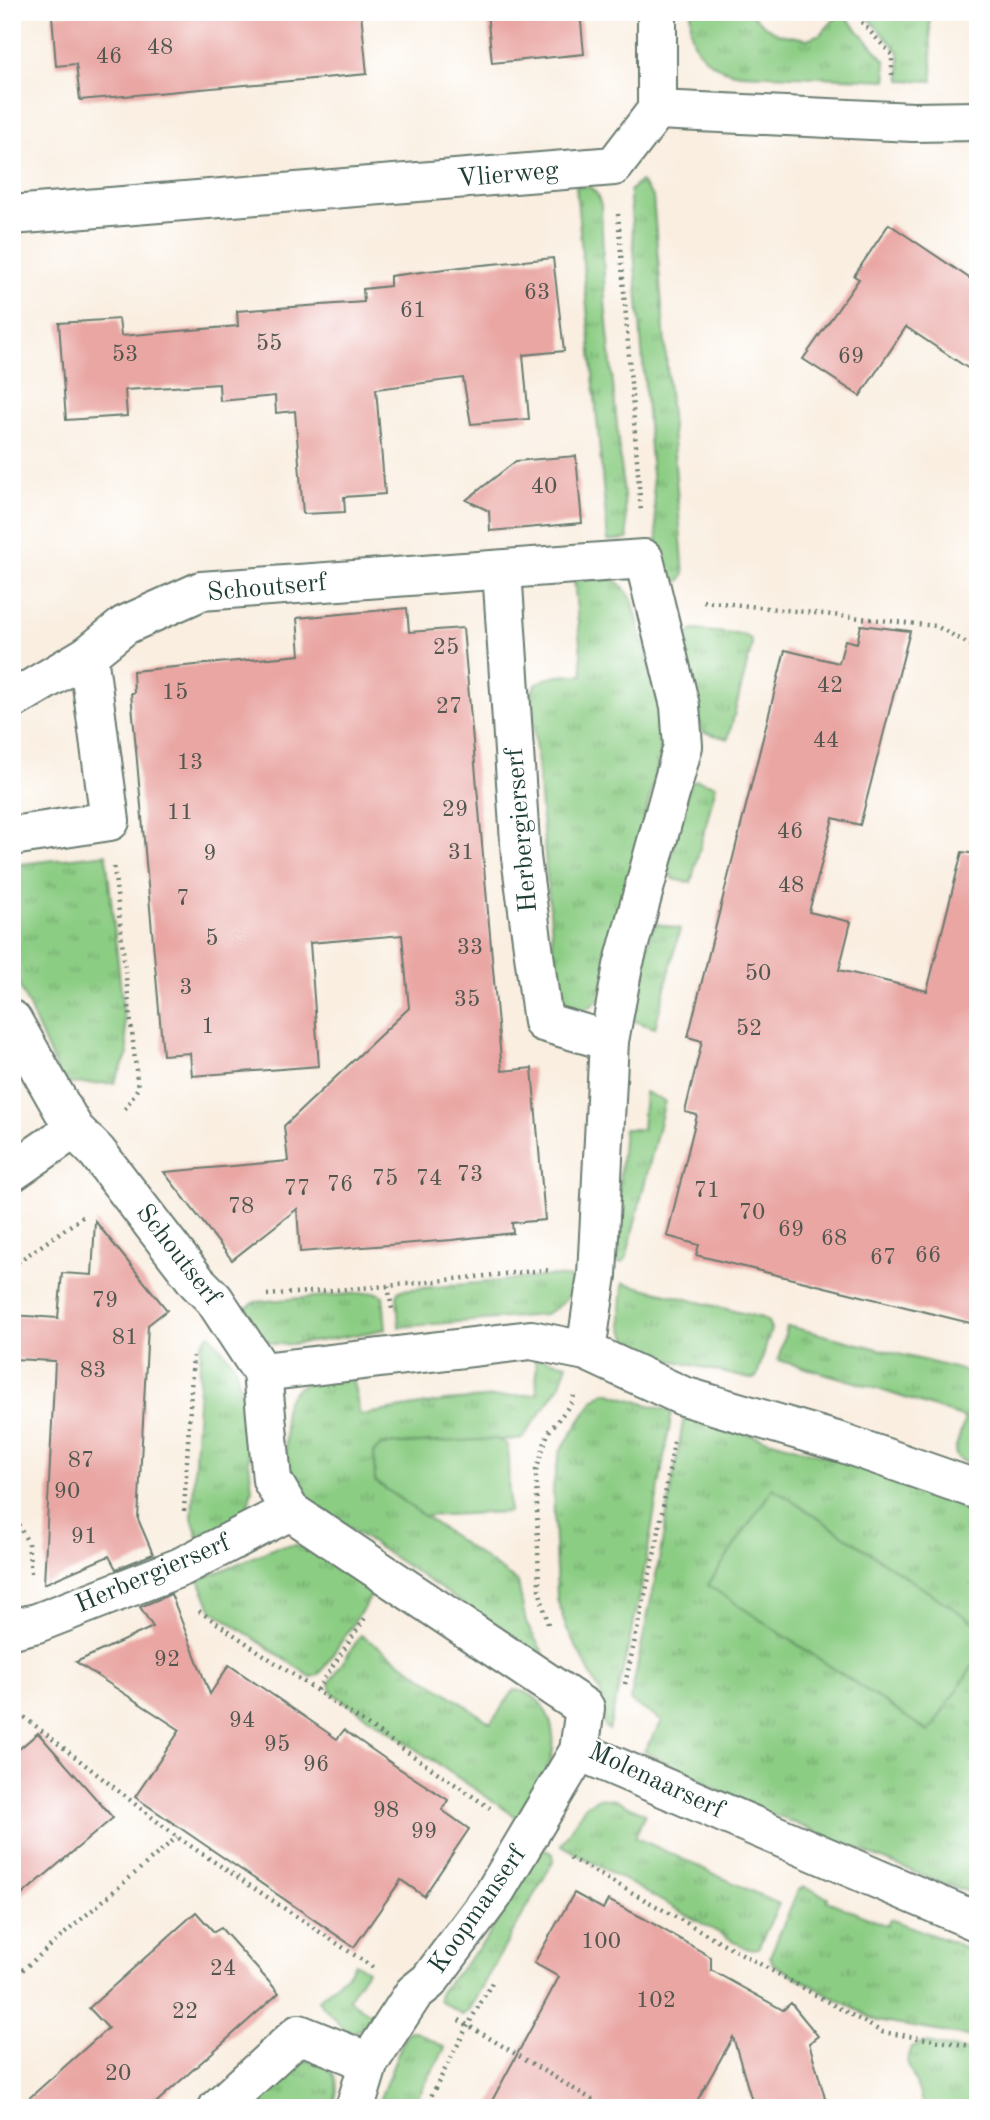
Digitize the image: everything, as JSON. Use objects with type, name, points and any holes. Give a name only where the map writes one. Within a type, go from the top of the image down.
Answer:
[{"type":"street","points":[[614,166],[657,110],[657,12]]},
{"type":"street","points":[[657,110],[913,122],[978,121]]},
{"type":"street","name":"Vlierweg","points":[[12,215],[614,166]]},
{"type":"street","points":[[586,1351],[597,1275],[609,1041],[623,967],[682,746],[680,706],[645,559]]},
{"type":"street","name":"Schoutserf","points":[[88,655],[125,625],[201,591],[645,559]]},
{"type":"street","name":"Herbergierserf","points":[[502,570],[521,857],[543,1022],[609,1041]]},
{"type":"street","points":[[12,700],[88,655],[110,821],[12,836]]},
{"type":"street","name":"Schoutserf","points":[[12,1020],[86,1141],[205,1290],[262,1372],[272,1480],[290,1511]]},
{"type":"street","points":[[12,1172],[86,1141]]},
{"type":"street","points":[[262,1372],[531,1340],[586,1351],[683,1396],[842,1443],[978,1490]]},
{"type":"street","name":"Herbergierserf","points":[[25,1626],[181,1567],[290,1511]]},
{"type":"street","name":"Molenaarserf","points":[[290,1511],[585,1708],[579,1751],[978,1922]]},
{"type":"street","name":"Koopmanserf","points":[[355,2108],[369,2062],[414,1993],[429,1980],[493,1895],[579,1751]]},
{"type":"street","points":[[218,2108],[299,2034],[369,2062]]},
{"type":"path","points":[[852,12],[892,55],[892,121]]},
{"type":"path","points":[[614,166],[645,559]]},
{"type":"path","points":[[654,596],[936,626],[978,649]]},
{"type":"path","points":[[12,1266],[84,1216],[86,1141],[138,1088],[110,821]]},
{"type":"path","points":[[529,1835],[199,1611],[181,1567],[205,1290],[388,1286],[542,1270],[597,1275]]},
{"type":"path","points":[[548,1626],[539,1589],[536,1471],[548,1433],[572,1402],[586,1351]]},
{"type":"path","points":[[12,1512],[28,1543],[25,1626]]},
{"type":"path","points":[[317,1690],[392,1579]]},
{"type":"path","points":[[12,1721],[23,1716],[177,1837],[414,1993],[606,2108]]},
{"type":"path","points":[[12,1979],[177,1837]]},
{"type":"path","points":[[566,1856],[882,2032],[978,2047]]},
{"type":"green space","points":[[691,12],[748,12],[779,34],[807,39],[821,34],[841,12],[885,60],[887,80],[740,74],[725,70],[710,62],[699,51],[691,30]]},
{"type":"green space","points":[[863,12],[929,12],[933,81],[901,80],[899,52]]},
{"type":"green space","points":[[640,181],[653,197],[684,575],[680,581],[665,583],[658,549],[630,200],[630,191]]},
{"type":"green space","points":[[576,186],[590,187],[597,194],[601,205],[605,301],[628,539],[608,541]]},
{"type":"green space","points":[[611,579],[620,583],[632,599],[664,733],[598,1001],[583,1010],[573,1011],[558,1003],[531,693],[546,679],[583,675],[574,580]]},
{"type":"green space","points":[[694,630],[745,635],[751,639],[752,645],[728,739],[703,732],[700,727],[683,641]]},
{"type":"green space","points":[[696,780],[716,785],[691,883],[673,879],[668,868],[690,784]]},
{"type":"green space","points":[[106,854],[128,1054],[114,1083],[63,1084],[12,969],[12,865]]},
{"type":"green space","points":[[658,924],[680,929],[655,1028],[633,1019],[652,929]]},
{"type":"green space","points":[[645,1092],[665,1101],[626,1259],[622,1263],[612,1263],[624,1129],[642,1129]]},
{"type":"green space","points":[[552,1276],[573,1278],[571,1291],[555,1309],[543,1315],[399,1327],[397,1296],[402,1290]]},
{"type":"green space","points":[[623,1283],[762,1318],[768,1322],[771,1329],[757,1376],[750,1379],[642,1353],[623,1330]]},
{"type":"green space","points":[[375,1292],[383,1296],[386,1329],[327,1340],[294,1344],[271,1343],[257,1334],[239,1313],[255,1302]]},
{"type":"green space","points":[[787,1327],[978,1374],[978,1466],[956,1456],[955,1450],[965,1418],[869,1386],[778,1360]]},
{"type":"green space","points":[[210,1334],[234,1364],[241,1389],[252,1489],[246,1513],[199,1540],[192,1518],[201,1344]]},
{"type":"green space","points":[[533,1357],[567,1364],[559,1387],[522,1439],[381,1445],[374,1453],[376,1482],[518,1582],[526,1623],[544,1654],[540,1655],[303,1497],[292,1481],[287,1467],[284,1409],[288,1398],[296,1389],[310,1381],[350,1376],[360,1415],[445,1401],[537,1394],[536,1365]]},
{"type":"green space","points":[[606,1392],[672,1412],[639,1600],[609,1730],[604,1726],[601,1694],[567,1629],[557,1599],[553,1487],[560,1451],[594,1400]]},
{"type":"green space","points":[[684,1416],[832,1458],[978,1508],[978,1895],[931,1879],[738,1800],[644,1751],[662,1721],[630,1701],[659,1561]]},
{"type":"green space","points":[[497,1439],[508,1445],[509,1512],[424,1516],[375,1481],[374,1452],[381,1445]]},
{"type":"green space","points":[[773,1488],[978,1625],[978,1658],[929,1732],[708,1585]]},
{"type":"green space","points":[[277,1547],[308,1547],[374,1592],[319,1675],[311,1677],[212,1610],[199,1580]]},
{"type":"green space","points":[[361,1635],[491,1723],[514,1690],[525,1692],[542,1705],[548,1715],[553,1737],[551,1759],[518,1818],[332,1693],[330,1682]]},
{"type":"green space","points":[[599,1798],[617,1800],[645,1814],[635,1837],[779,1904],[758,1948],[748,1949],[561,1845],[585,1806]]},
{"type":"green space","points":[[542,1848],[553,1854],[554,1860],[468,2011],[462,2015],[439,2000],[440,1992],[485,1941]]},
{"type":"green space","points":[[804,1887],[828,1897],[827,1901],[887,1926],[890,1919],[978,1952],[978,2038],[877,2021],[773,1964],[770,1956],[798,1890]]},
{"type":"green space","points":[[355,1963],[367,1970],[348,1999],[372,2015],[365,2027],[353,2032],[343,2029],[318,2000],[347,1974]]},
{"type":"green space","points":[[415,2031],[445,2048],[412,2108],[376,2108],[406,2034]]},
{"type":"green space","points":[[927,2043],[978,2053],[978,2108],[923,2108],[907,2061],[912,2047]]},
{"type":"green space","points":[[304,2060],[322,2066],[333,2075],[337,2089],[332,2108],[243,2108],[290,2065]]},
{"type":"building","points":[[89,12],[361,12],[367,74],[80,100],[76,64],[56,66],[52,15]]},
{"type":"building","points":[[487,12],[580,12],[584,54],[492,63]]},
{"type":"building","points":[[889,224],[978,284],[978,375],[906,327],[860,396],[803,359],[859,279],[854,276]]},
{"type":"building","points":[[553,258],[564,351],[523,355],[529,419],[471,424],[463,378],[376,389],[385,494],[344,497],[345,512],[303,514],[295,411],[276,413],[275,396],[220,401],[219,384],[125,390],[127,416],[66,420],[59,323],[119,319],[121,336],[238,326],[237,311],[364,302],[363,289],[390,286],[390,276]]},
{"type":"building","points":[[576,456],[582,523],[490,531],[489,511],[466,500],[516,461]]},
{"type":"building","points":[[407,608],[409,632],[463,628],[502,1071],[532,1068],[545,1220],[512,1223],[513,1233],[300,1252],[297,1209],[232,1260],[164,1172],[288,1161],[284,1126],[409,1008],[402,935],[310,943],[319,1066],[192,1076],[190,1053],[163,1055],[131,693],[134,693],[133,671],[300,655],[297,618]]},
{"type":"building","points":[[861,625],[910,631],[860,825],[833,818],[809,912],[851,922],[839,970],[927,991],[962,852],[978,854],[978,1325],[696,1255],[699,1245],[667,1236],[697,1115],[685,1112],[702,1041],[688,1037],[785,650],[839,663],[845,640],[857,643]]},
{"type":"building","points":[[95,1221],[167,1310],[148,1325],[138,1519],[153,1554],[116,1569],[109,1556],[44,1584],[55,1361],[12,1359],[12,1315],[58,1318],[62,1273],[92,1275]]},
{"type":"building","points":[[171,1594],[210,1694],[229,1665],[337,1739],[344,1730],[448,1800],[442,1810],[469,1829],[424,1896],[401,1880],[354,1947],[135,1797],[180,1730],[76,1662],[153,1627],[140,1607]]},
{"type":"building","points":[[38,1733],[113,1818],[12,1903],[12,1755]]},
{"type":"building","points":[[574,1893],[603,1909],[608,1900],[643,1918],[711,1957],[711,1970],[783,2010],[791,2003],[818,2036],[809,2043],[828,2108],[754,2108],[733,2037],[693,2108],[488,2108],[559,1977],[534,1963]]},
{"type":"building","points":[[196,1912],[214,1932],[221,1928],[279,1993],[150,2108],[18,2108],[108,2028],[89,2008]]}]
